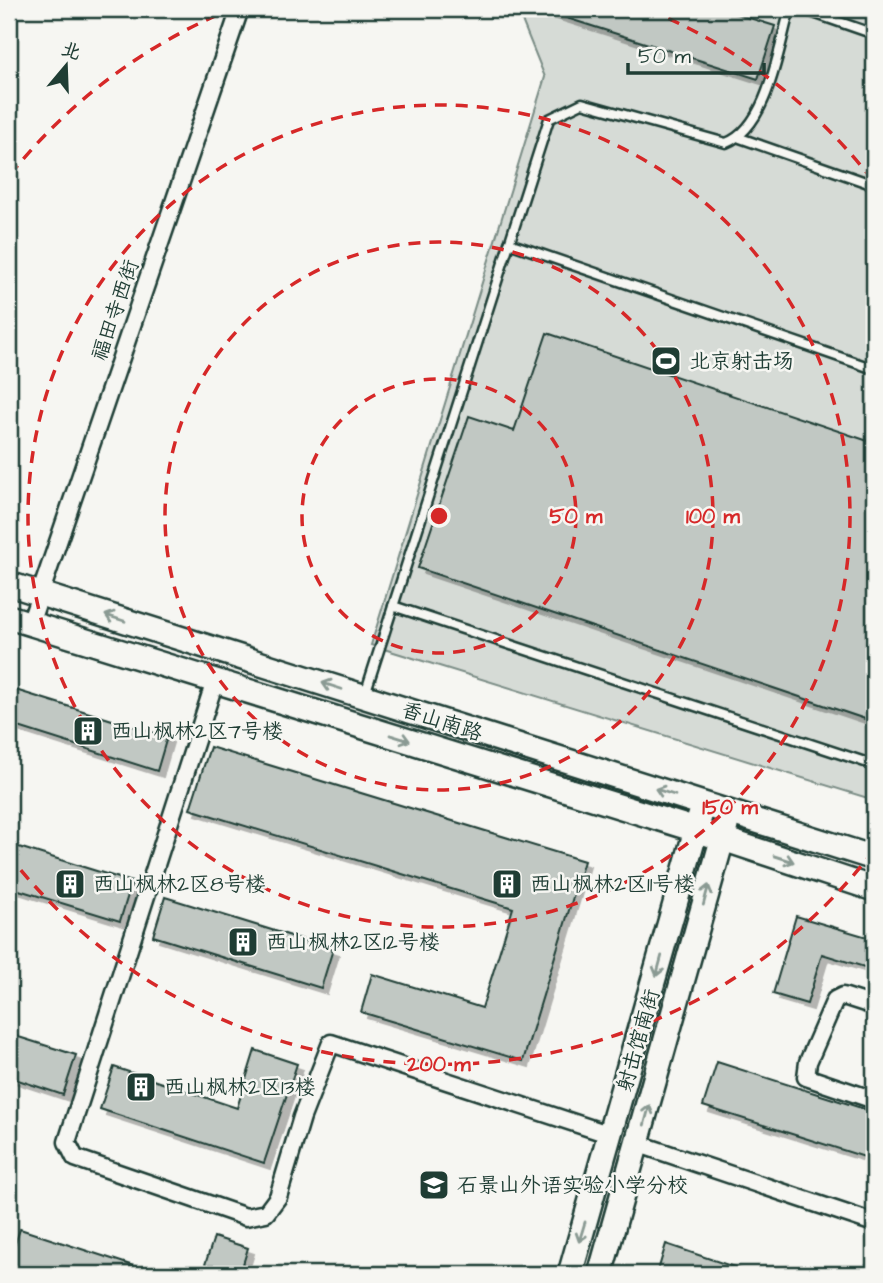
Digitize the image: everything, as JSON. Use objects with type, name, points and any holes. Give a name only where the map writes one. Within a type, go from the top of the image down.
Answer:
[{"type":"main road","name":"香山南路","points":[[9,584],[874,859]]},
{"type":"main road","name":"香山南路","points":[[19,621],[722,838],[874,889]]},
{"type":"main road","name":"射击馆南街","points":[[570,1274],[704,805]]},
{"type":"main road","name":"射击馆南街","points":[[600,1274],[639,1144],[730,813]]},
{"type":"street","name":"福田寺西街","points":[[19,621],[39,593],[240,9]]},
{"type":"street","points":[[215,681],[67,1142],[75,1158],[246,1217],[266,1213],[278,1197],[302,1117],[331,1043],[611,1135]]},
{"type":"street","points":[[874,1006],[843,996],[835,1000],[808,1062],[806,1077],[874,1100]]},
{"type":"street","points":[[639,1144],[874,1223]]},
{"type":"lane","points":[[364,696],[549,120],[582,103],[726,143],[740,138],[759,114],[790,9]]},
{"type":"lane","points":[[802,9],[874,34]]},
{"type":"lane","points":[[740,138],[874,186]]},
{"type":"lane","points":[[509,243],[874,369]]},
{"type":"lane","points":[[393,606],[874,765]]},
{"type":"shaded area","name":"北京射击场","points":[[525,9],[874,9],[874,800],[371,645],[545,77],[521,18]]},
{"type":"building","points":[[549,9],[720,9],[775,26],[758,79],[548,12]]},
{"type":"building","points":[[547,333],[874,443],[874,722],[418,568],[469,416],[514,431]]},
{"type":"building","name":"西山枫林2区7号楼","points":[[9,688],[167,737],[157,771],[9,724]]},
{"type":"building","name":"西山枫林2区11号楼","points":[[210,747],[584,861],[523,1061],[361,1012],[372,974],[482,1008],[513,908],[190,809]]},
{"type":"building","name":"西山枫林2区8号楼","points":[[9,844],[132,882],[120,921],[9,887]]},
{"type":"building","name":"西山枫林2区12号楼","points":[[165,897],[333,949],[321,988],[153,936]]},
{"type":"building","points":[[796,916],[874,939],[874,970],[822,954],[807,1004],[773,994]]},
{"type":"building","points":[[9,1034],[76,1055],[63,1095],[9,1077]]},
{"type":"building","name":"西山枫林2区13楼","points":[[255,1050],[297,1064],[264,1163],[100,1109],[114,1067],[237,1108]]},
{"type":"building","points":[[717,1062],[874,1112],[874,1160],[703,1106]]},
{"type":"building","points":[[20,1229],[149,1271],[149,1274],[9,1274],[9,1262]]},
{"type":"building","points":[[214,1237],[248,1248],[240,1274],[202,1274]]},
{"type":"building","points":[[666,1244],[749,1272],[657,1274]]},
{"type":"place","name":"北京射击场","points":[[666,361]]},
{"type":"place","name":"西山枫林2区7号楼","points":[[88,731]]},
{"type":"place","name":"西山枫林2区8号楼","points":[[70,884]]},
{"type":"place","name":"西山枫林2区11号楼","points":[[507,884]]},
{"type":"place","name":"西山枫林2区12号楼","points":[[243,942]]},
{"type":"place","name":"西山枫林2区13楼","points":[[141,1087]]},
{"type":"place","name":"石景山外语实验小学分校","points":[[434,1185]]}]
